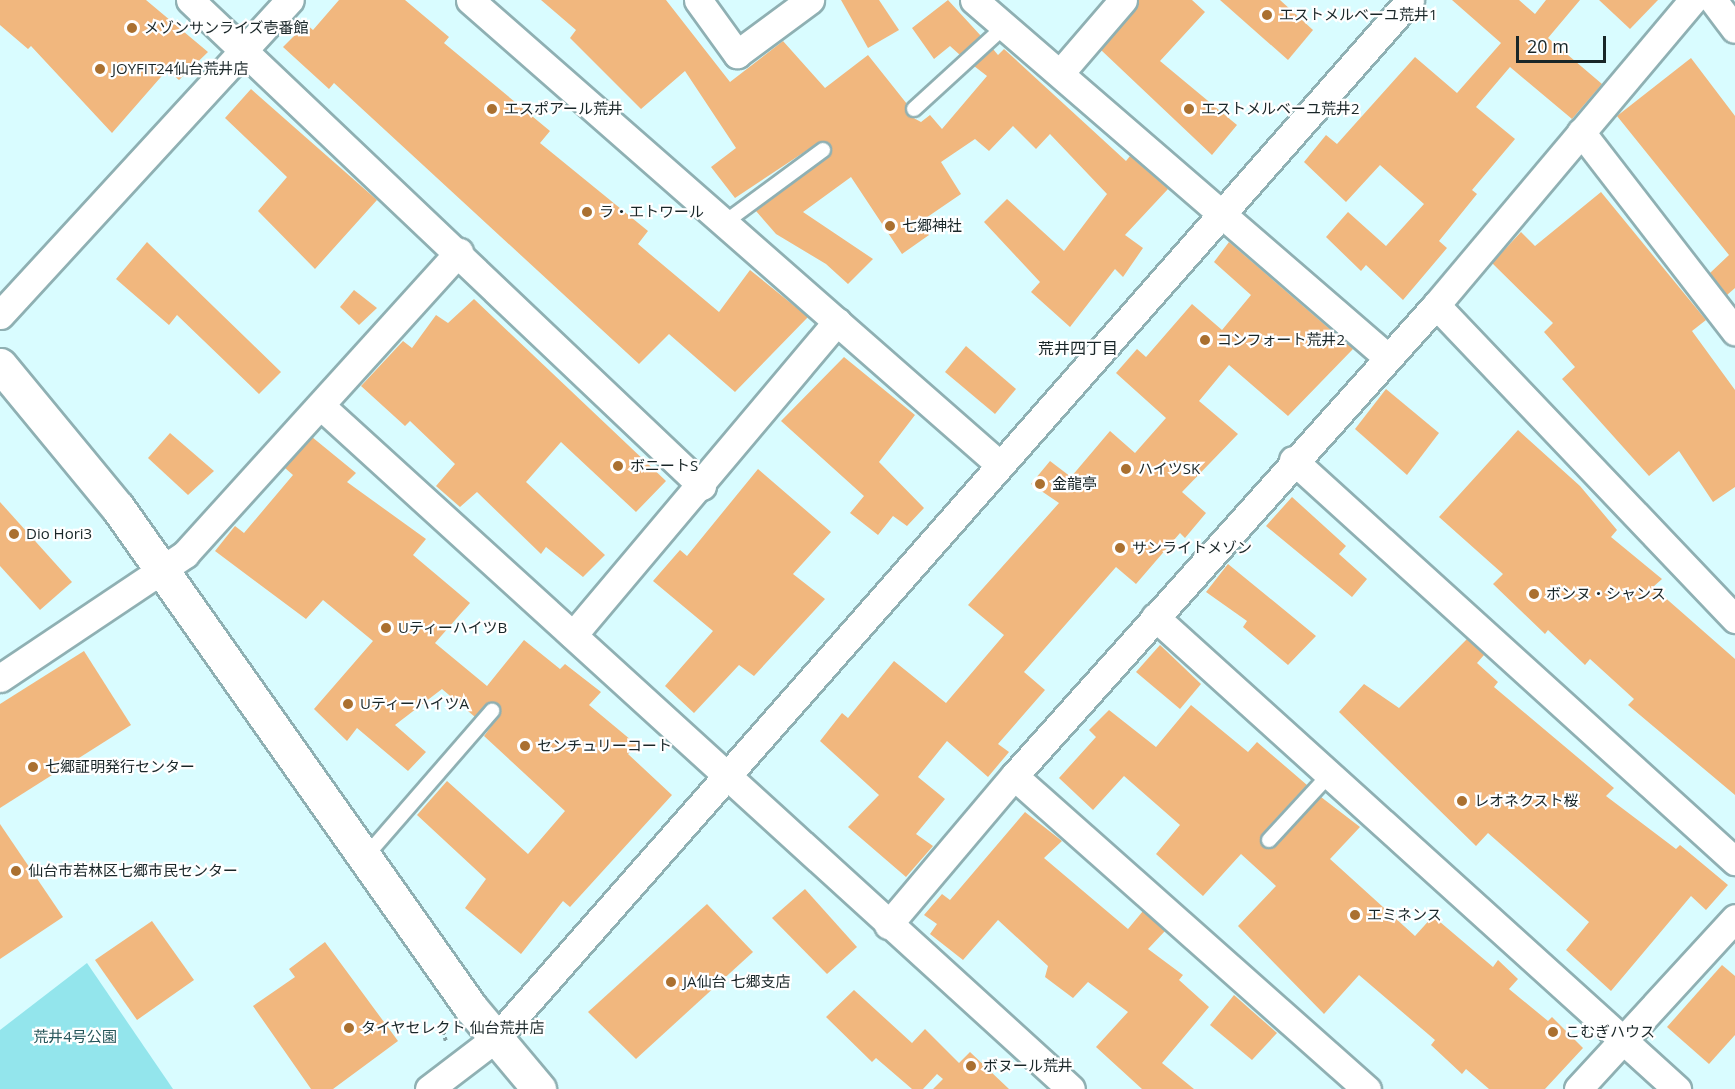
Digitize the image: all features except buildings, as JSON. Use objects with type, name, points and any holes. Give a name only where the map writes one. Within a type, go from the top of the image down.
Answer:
[{"type":"street","points":[[190,0],[459,252],[702,486]]},
{"type":"street","points":[[0,315],[245,52],[290,0]]},
{"type":"street","points":[[470,0],[1000,465]]},
{"type":"street","points":[[699,0],[737,54],[810,0]]},
{"type":"street","points":[[974,0],[1061,72],[1218,213],[1387,357]]},
{"type":"street","points":[[1061,72],[1123,0]]},
{"type":"street","points":[[429,1089],[496,1038],[1000,465],[1218,213],[1410,0]]},
{"type":"street","points":[[888,925],[1014,776],[1293,460],[1436,305],[1693,0]]},
{"type":"street","points":[[1713,0],[1735,29]]},
{"type":"street","points":[[1581,132],[1735,331]]},
{"type":"street","points":[[0,678],[184,554],[459,252]]},
{"type":"street","points":[[1436,305],[1735,619]]},
{"type":"street","points":[[573,635],[702,486],[837,321]]},
{"type":"street","points":[[0,365],[163,569],[365,857],[496,1038],[539,1089]]},
{"type":"street","points":[[321,406],[573,635],[724,778],[1071,1089]]},
{"type":"street","points":[[1293,460],[1735,861]]},
{"type":"street","points":[[1155,617],[1677,1089]]},
{"type":"street","points":[[1014,776],[1367,1089]]},
{"type":"street","points":[[1578,1089],[1735,918]]},
{"type":"lane","points":[[914,109],[1005,26]]},
{"type":"lane","points":[[724,223],[823,150]]},
{"type":"lane","points":[[365,857],[492,711]]},
{"type":"lane","points":[[1269,840],[1330,774]]},
{"type":"green space","name":"荒井4号公園","points":[[87,963],[173,1089],[0,1089],[0,1030]]},
{"type":"place","name":"エストメルベーユ荒井1","points":[[1267,15]]},
{"type":"place","name":"メゾンサンライズ壱番館","points":[[132,28]]},
{"type":"place","name":"JOYFIT24仙台荒井店","points":[[100,69]]},
{"type":"place","name":"エスポアール荒井","points":[[492,109]]},
{"type":"place","name":"エストメルベーユ荒井2","points":[[1189,109]]},
{"type":"place","name":"ラ・エトワール","points":[[587,212]]},
{"type":"place","name":"七郷神社","points":[[890,226]]},
{"type":"place","name":"コンフォート荒井2","points":[[1205,340]]},
{"type":"place","name":"ボニートS","points":[[618,466]]},
{"type":"place","name":"ハイツSK","points":[[1126,469]]},
{"type":"place","name":"金龍亭","points":[[1040,484]]},
{"type":"place","name":"Dio Hori3","points":[[14,534]]},
{"type":"place","name":"サンライトメゾン","points":[[1120,548]]},
{"type":"place","name":"ボンヌ・シャンス","points":[[1534,594]]},
{"type":"place","name":"UティーハイツB","points":[[386,628]]},
{"type":"place","name":"UティーハイツA","points":[[348,704]]},
{"type":"place","name":"センチュリーコート","points":[[525,746]]},
{"type":"place","name":"七郷証明発行センター","points":[[33,767]]},
{"type":"place","name":"レオネクスト桜","points":[[1462,801]]},
{"type":"place","name":"仙台市若林区七郷市民センター","points":[[16,871]]},
{"type":"place","name":"エミネンス","points":[[1355,915]]},
{"type":"place","name":"JA仙台 七郷支店","points":[[671,982]]},
{"type":"place","name":"タイヤセレクト 仙台荒井店","points":[[349,1028]]},
{"type":"place","name":"こむぎハウス","points":[[1553,1032]]},
{"type":"place","name":"ボヌール荒井","points":[[971,1066]]},
{"type":"district","name":"荒井四丁目","points":[[1078,348]]}]
